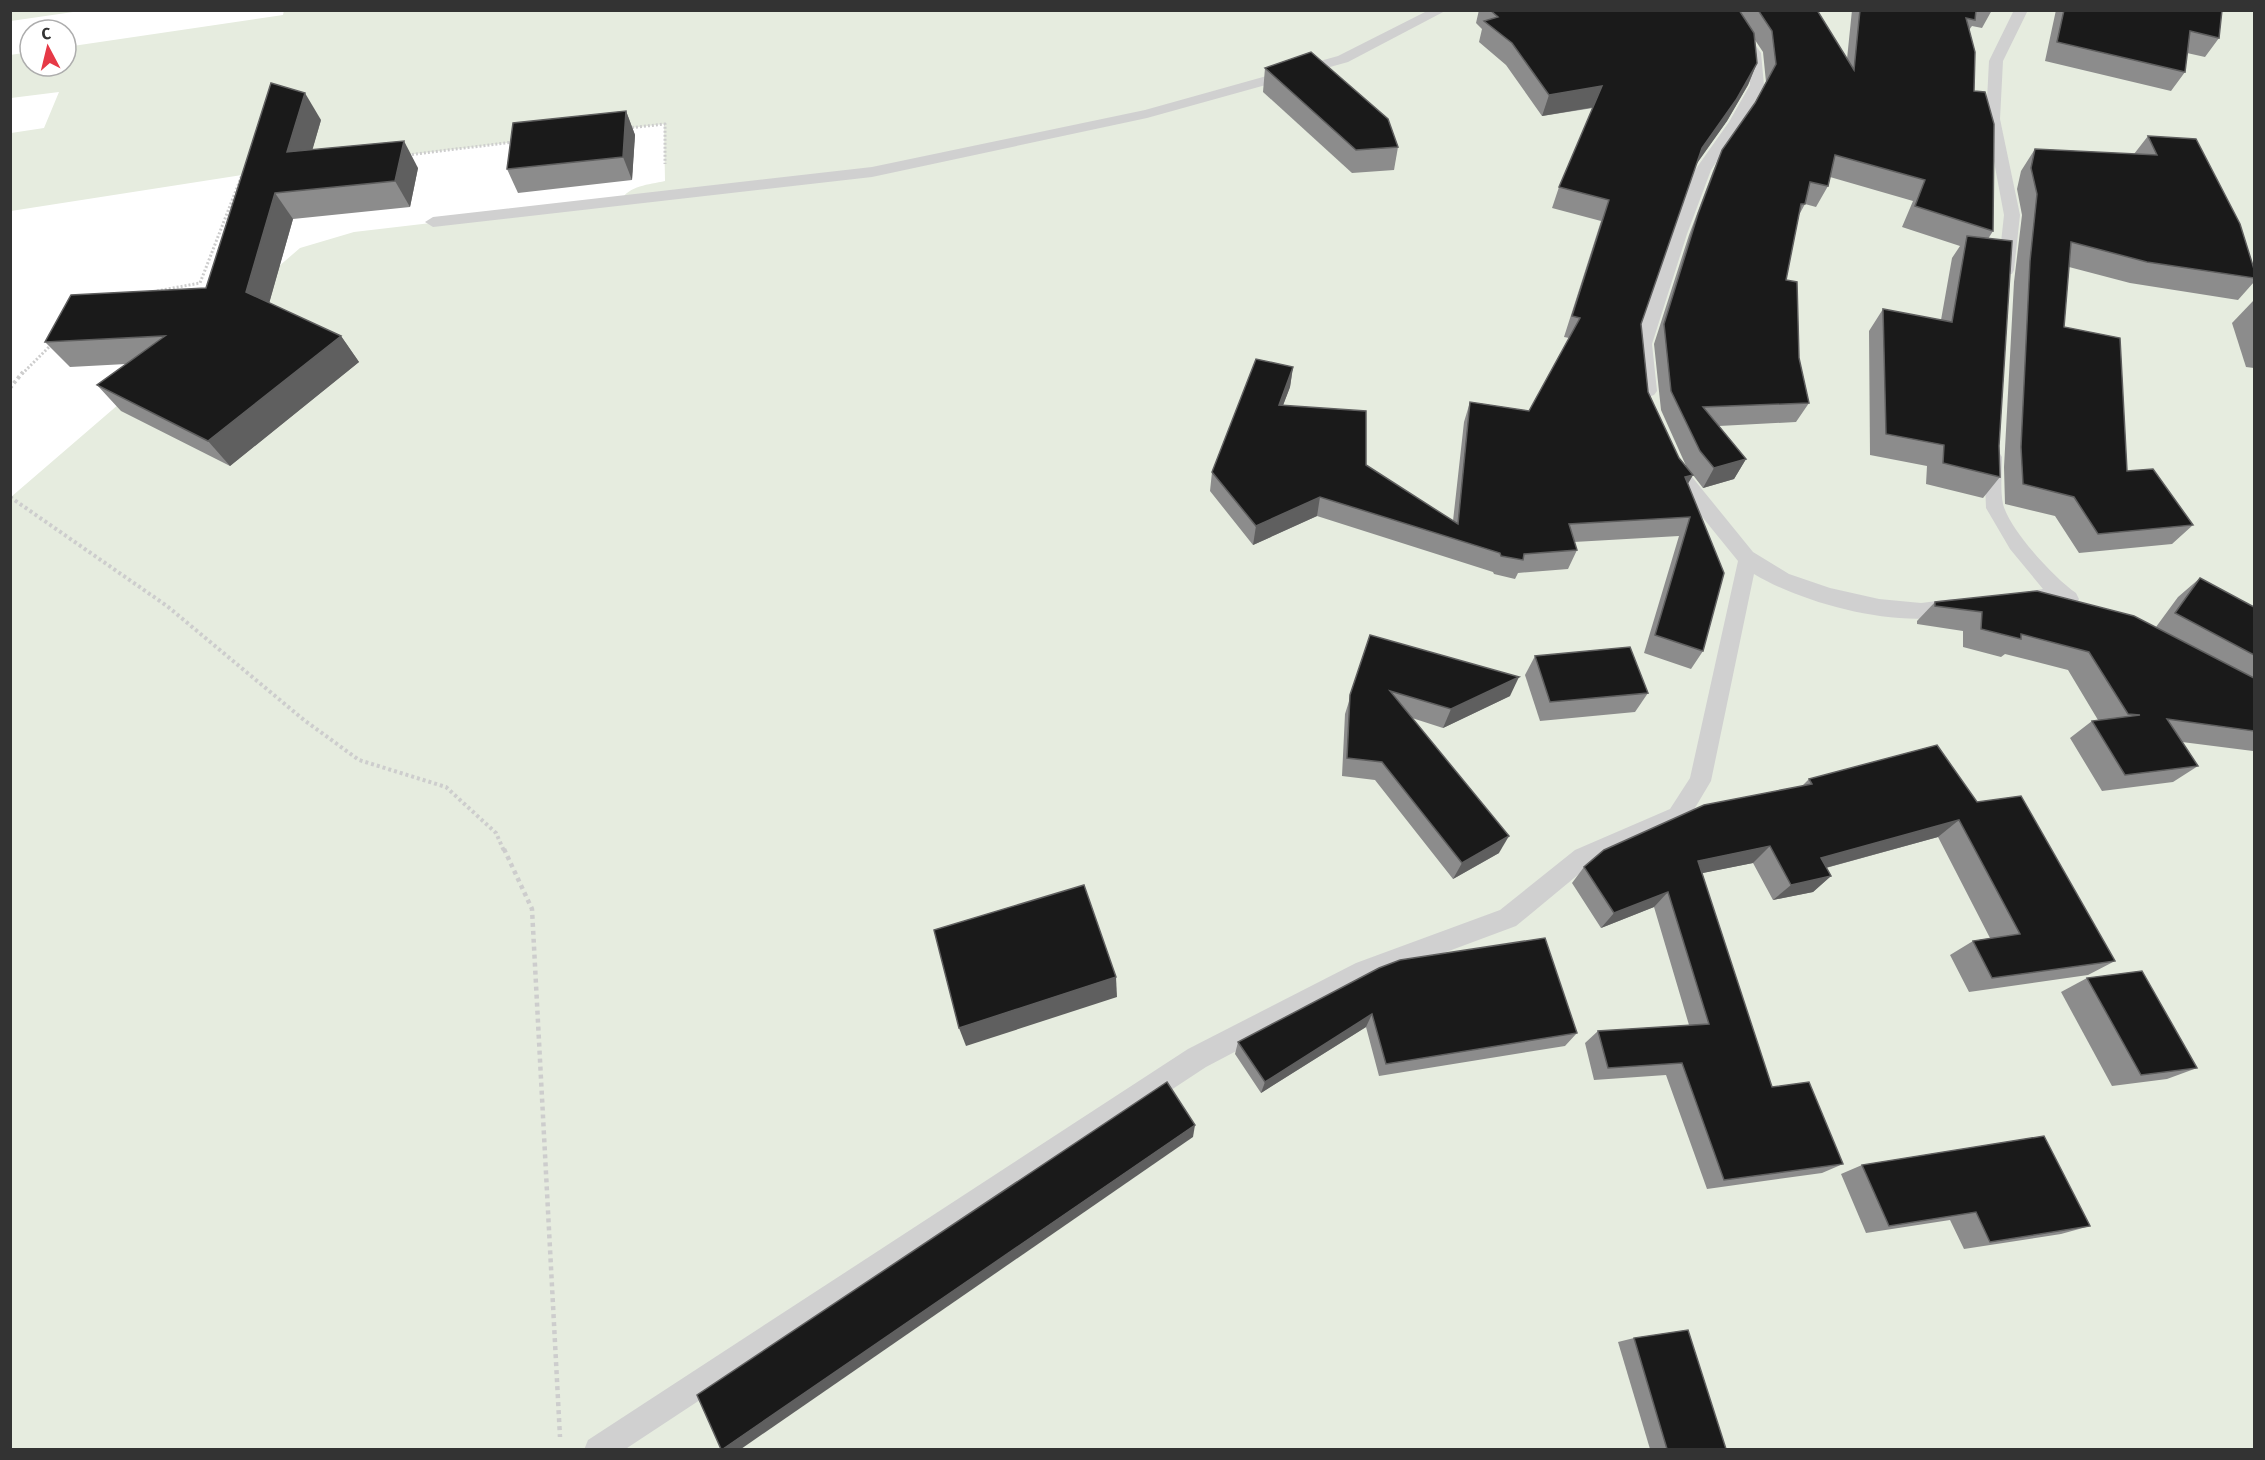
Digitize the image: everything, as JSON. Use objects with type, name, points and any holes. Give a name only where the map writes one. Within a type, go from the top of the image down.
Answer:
[{"type":"lane","points":[[433,222],[872,172],[1147,114],[1342,59],[1441,10]]},
{"type":"lane","points":[[1650,411],[1643,344],[1679,234],[1703,170],[1736,123],[1757,85],[1754,53],[1724,10]]},
{"type":"lane","points":[[2004,282],[2012,215],[1993,119],[1996,61],[2021,10]]},
{"type":"lane","points":[[1994,444],[1994,507],[2031,562],[2061,595],[2082,606]]},
{"type":"lane","points":[[1667,448],[1680,476],[1748,558],[1770,573],[1799,587],[1842,600],[1922,611],[1968,606]]},
{"type":"lane","points":[[598,1449],[1197,1058],[1364,971],[1508,918],[1584,857],[1678,816],[1700,781],[1748,558]]},
{"type":"lane","points":[[2003,602],[2061,595]]},
{"type":"path","points":[[618,129],[664,124],[665,196]]},
{"type":"path","points":[[406,155],[524,141]]},
{"type":"path","points":[[155,291],[200,284],[242,175],[254,173]]},
{"type":"path","points":[[10,388],[31,362],[56,339]]},
{"type":"path","points":[[10,497],[167,606],[304,720],[359,760],[446,787],[496,833],[532,909],[560,1438]]},
{"type":"shaded area","points":[[11,10],[80,10],[18,18],[18,20],[11,21]]},
{"type":"shaded area","points":[[284,10],[2254,11],[2254,1449],[11,1449],[11,497],[300,248],[354,232],[620,201],[634,189],[665,181],[664,124],[242,175],[11,211],[11,133],[44,128],[59,92],[11,98],[10,55],[18,54],[18,78],[78,78],[78,45],[283,15]]},
{"type":"building","points":[[1490,10],[1739,10],[1754,33],[1757,63],[1736,100],[1702,148],[1641,324],[1648,392],[1679,458],[1693,475],[1685,477],[1724,573],[1703,651],[1655,635],[1690,517],[1569,524],[1577,550],[1524,554],[1523,560],[1501,556],[1500,553],[1320,497],[1256,526],[1212,472],[1256,359],[1293,367],[1279,405],[1366,411],[1366,465],[1458,524],[1470,402],[1529,411],[1580,318],[1572,316],[1609,200],[1559,187],[1602,86],[1549,95],[1512,43],[1484,21],[1498,17]]},
{"type":"building","points":[[1758,10],[1817,10],[1854,70],[1860,10],[1976,10],[1975,20],[1966,18],[1975,52],[1974,91],[1985,92],[1994,124],[1993,231],[1915,206],[1925,180],[1835,155],[1828,186],[1810,182],[1805,204],[1801,204],[1786,280],[1797,282],[1799,358],[1809,403],[1703,407],[1746,459],[1714,468],[1700,451],[1671,391],[1664,324],[1698,214],[1722,150],[1755,103],[1776,64],[1772,31]]},
{"type":"building","points":[[2064,10],[2222,10],[2219,38],[2190,31],[2185,72],[2057,42]]},
{"type":"building","points":[[1311,52],[1388,119],[1398,147],[1356,150],[1265,68]]},
{"type":"building","points":[[271,83],[305,93],[287,152],[404,141],[395,181],[275,193],[246,292],[341,336],[208,441],[97,385],[165,336],[45,342],[71,295],[206,288]]},
{"type":"building","points":[[626,111],[623,157],[507,169],[513,123]]},
{"type":"building","points":[[2148,136],[2196,139],[2240,224],[2254,269],[2254,278],[2147,262],[2071,242],[2064,327],[2120,338],[2127,471],[2153,469],[2193,525],[2098,534],[2074,497],[2023,484],[2021,447],[2030,261],[2037,194],[2031,168],[2035,149],[2157,155]]},
{"type":"building","points":[[1967,236],[2012,241],[1999,446],[2000,477],[1943,463],[1944,445],[1886,434],[1883,309],[1952,322]]},
{"type":"building","points":[[2200,578],[2254,607],[2254,655],[2175,613]]},
{"type":"building","points":[[2037,591],[2134,616],[2254,678],[2254,731],[2167,719],[2198,766],[2125,775],[2092,721],[2140,715],[2128,714],[2089,652],[2021,634],[2021,639],[1981,629],[1982,612],[1935,606],[1935,602]]},
{"type":"building","points":[[1370,635],[1519,677],[1451,709],[1390,691],[1509,836],[1462,863],[1382,762],[1347,758],[1350,695]]},
{"type":"building","points":[[1630,647],[1648,693],[1550,702],[1535,656]]},
{"type":"building","points":[[1937,745],[1977,802],[2021,796],[2115,961],[1992,978],[1973,941],[2020,934],[1959,820],[1821,858],[1831,876],[1791,885],[1770,846],[1698,861],[1772,1087],[1809,1082],[1843,1164],[1724,1180],[1682,1063],[1608,1068],[1598,1031],[1709,1024],[1668,892],[1614,913],[1584,867],[1604,850],[1704,805],[1812,784],[1809,779]]},
{"type":"building","points":[[1084,885],[1116,977],[959,1028],[934,930]]},
{"type":"building","points":[[1545,938],[1577,1033],[1386,1064],[1372,1014],[1265,1082],[1238,1042],[1379,968],[1400,960]]},
{"type":"building","points":[[2142,971],[2197,1068],[2141,1075],[2087,978]]},
{"type":"building","points":[[1167,1082],[1195,1125],[721,1449],[697,1395]]},
{"type":"building","points":[[2044,1136],[2090,1226],[1990,1242],[1976,1212],[1889,1226],[1862,1165]]},
{"type":"building","points":[[1688,1330],[1726,1449],[1667,1449],[1634,1338]]}]
